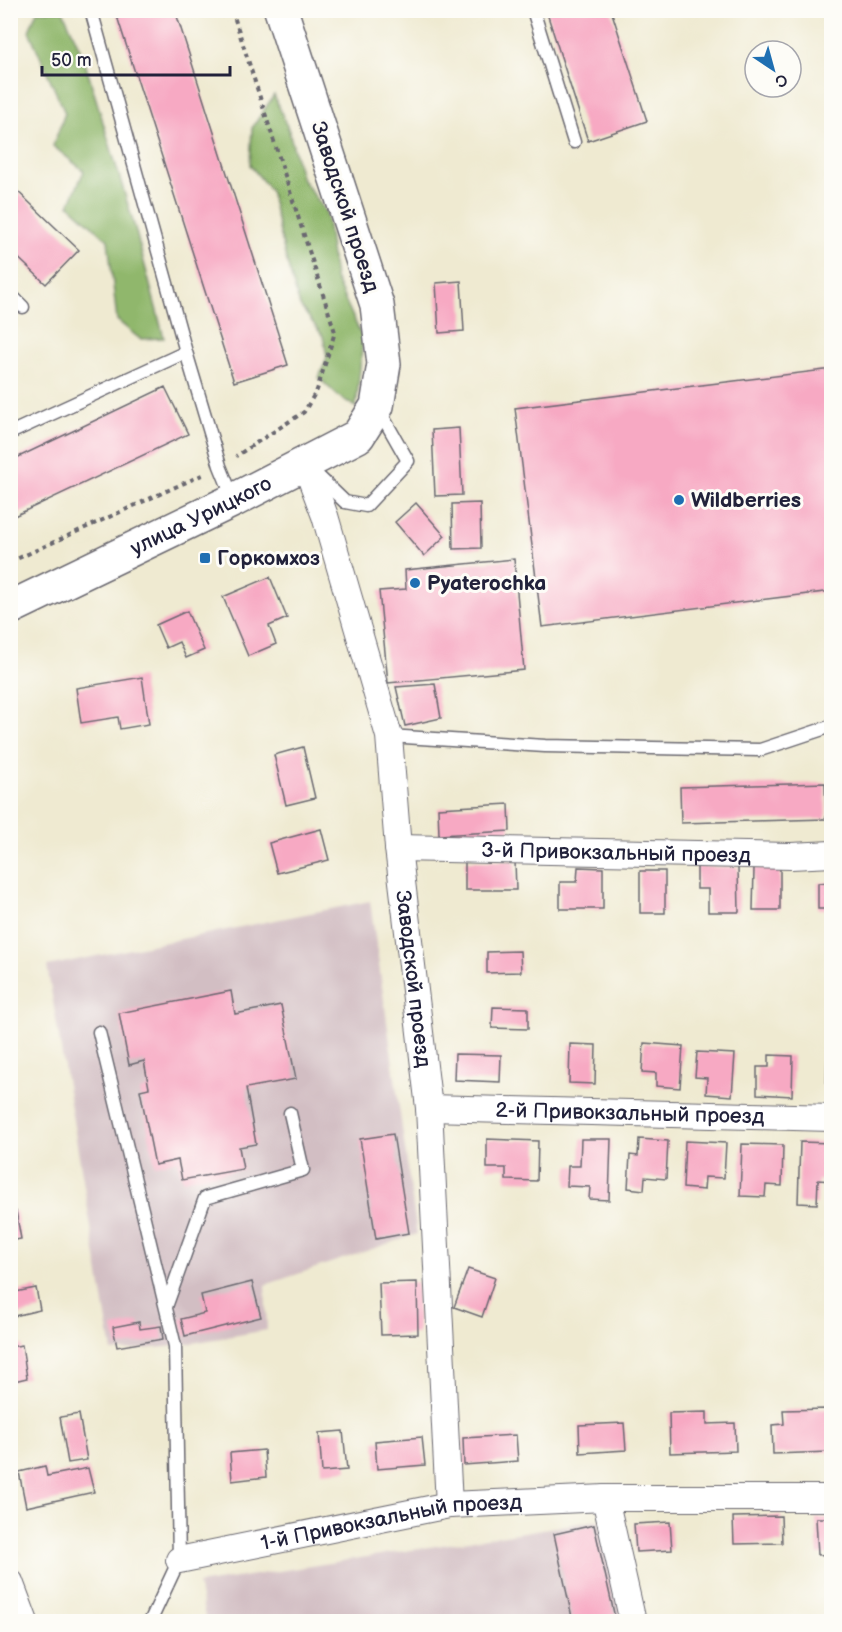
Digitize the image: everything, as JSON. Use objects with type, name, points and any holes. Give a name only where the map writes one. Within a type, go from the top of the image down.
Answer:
[{"type":"street","name":"Заводской проезд","points":[[281,10],[377,305],[384,364],[377,406]]},
{"type":"street","name":"улица Урицкого","points":[[10,608],[234,500],[358,436],[377,406]]},
{"type":"street","name":"Заводской проезд","points":[[305,464],[325,516],[389,736],[398,848],[429,1108],[448,1504]]},
{"type":"street","name":"3-й Привокзальный проезд","points":[[398,848],[791,856],[831,854]]},
{"type":"street","name":"2-й Привокзальный проезд","points":[[429,1108],[831,1118]]},
{"type":"street","name":"1-й Привокзальный проезд","points":[[179,1560],[448,1504],[605,1498],[831,1498]]},
{"type":"street","points":[[605,1498],[633,1622]]},
{"type":"street","points":[[10,1582],[25,1622]]},
{"type":"lane","points":[[91,10],[186,352],[220,466],[234,500]]},
{"type":"lane","points":[[532,10],[574,142]]},
{"type":"lane","points":[[10,294],[23,307]]},
{"type":"lane","points":[[10,433],[186,352]]},
{"type":"lane","points":[[305,464],[345,502],[366,506],[408,461],[377,406]]},
{"type":"lane","points":[[389,736],[545,746],[760,750],[831,726]]},
{"type":"lane","points":[[99,1032],[175,1346],[179,1560],[150,1622]]},
{"type":"lane","points":[[166,1308],[205,1198],[303,1170],[290,1113]]},
{"type":"path","points":[[10,562],[220,466],[303,412],[317,390],[335,333],[232,10]]},
{"type":"shaded area","points":[[370,901],[417,1234],[265,1285],[267,1330],[175,1346],[112,1352],[47,966]]},
{"type":"shaded area","points":[[599,1520],[629,1621],[206,1621],[198,1584]]},
{"type":"green space","points":[[37,11],[63,11],[83,56],[135,228],[164,338],[140,339],[117,320],[108,240],[69,205],[84,171],[53,146],[65,113],[29,31]]},
{"type":"green space","points":[[274,95],[289,131],[301,177],[326,212],[335,278],[363,339],[356,407],[338,396],[319,378],[327,357],[323,336],[300,306],[287,263],[270,190],[250,165],[252,128]]},
{"type":"building","points":[[115,10],[175,10],[288,365],[234,382]]},
{"type":"building","points":[[546,10],[611,10],[647,121],[588,141]]},
{"type":"building","points":[[10,184],[79,250],[46,284],[10,250]]},
{"type":"building","points":[[461,281],[464,331],[439,333],[436,283]]},
{"type":"building","name":"Wildberries","points":[[832,369],[832,591],[542,627],[515,408]]},
{"type":"building","points":[[165,387],[188,434],[10,518],[10,461]]},
{"type":"building","points":[[459,428],[462,495],[435,496],[432,430]]},
{"type":"building","points":[[416,503],[445,536],[424,556],[395,522]]},
{"type":"building","points":[[480,503],[481,548],[453,549],[452,504]]},
{"type":"building","points":[[514,559],[524,670],[388,683],[379,591],[406,589],[405,570]]},
{"type":"building","points":[[270,577],[287,618],[269,626],[276,644],[248,656],[223,597]]},
{"type":"building","points":[[187,611],[204,650],[186,658],[179,642],[166,648],[156,625]]},
{"type":"building","points":[[142,677],[149,724],[120,729],[118,717],[81,723],[76,688]]},
{"type":"building","points":[[435,684],[441,718],[405,726],[396,687]]},
{"type":"building","points":[[303,747],[315,798],[286,805],[274,755]]},
{"type":"building","points":[[825,783],[826,819],[681,823],[680,787]]},
{"type":"building","points":[[509,804],[510,831],[439,835],[438,808]]},
{"type":"building","points":[[321,829],[329,860],[277,873],[269,843]]},
{"type":"building","points":[[465,861],[515,861],[516,890],[465,890]]},
{"type":"building","points":[[578,867],[603,868],[603,909],[560,909],[560,882],[577,882]]},
{"type":"building","points":[[697,867],[738,867],[739,912],[708,912],[708,889],[697,889]]},
{"type":"building","points":[[754,868],[780,868],[780,910],[753,910]]},
{"type":"building","points":[[640,871],[665,871],[665,913],[640,913]]},
{"type":"building","points":[[832,882],[832,909],[818,909],[818,883]]},
{"type":"building","points":[[520,951],[521,972],[487,973],[487,952]]},
{"type":"building","points":[[231,991],[235,1014],[281,1005],[296,1079],[246,1088],[256,1144],[239,1147],[243,1169],[182,1180],[178,1160],[155,1165],[140,1090],[149,1088],[144,1061],[129,1065],[119,1013]]},
{"type":"building","points":[[493,1007],[528,1008],[528,1029],[492,1028]]},
{"type":"building","points":[[644,1043],[683,1046],[680,1088],[656,1086],[656,1073],[642,1072]]},
{"type":"building","points":[[570,1044],[596,1045],[595,1084],[569,1083]]},
{"type":"building","points":[[827,1046],[832,1046],[832,1097],[826,1097]]},
{"type":"building","points":[[697,1052],[735,1054],[732,1096],[706,1094],[707,1078],[695,1077]]},
{"type":"building","points":[[455,1054],[501,1055],[500,1082],[454,1080]]},
{"type":"building","points":[[769,1055],[793,1056],[792,1096],[757,1094],[757,1067],[769,1067]]},
{"type":"building","points":[[393,1134],[409,1233],[376,1239],[360,1139]]},
{"type":"building","points":[[487,1139],[538,1141],[537,1181],[506,1180],[506,1168],[487,1168]]},
{"type":"building","points":[[581,1139],[611,1139],[609,1200],[589,1199],[590,1187],[567,1186],[568,1166],[580,1166]]},
{"type":"building","points":[[639,1139],[668,1141],[666,1179],[645,1177],[644,1190],[628,1188],[630,1155],[638,1156]]},
{"type":"building","points":[[685,1141],[726,1143],[724,1178],[705,1177],[704,1190],[683,1188]]},
{"type":"building","points":[[800,1142],[832,1143],[832,1181],[818,1180],[817,1204],[798,1203]]},
{"type":"building","points":[[742,1144],[783,1145],[782,1186],[766,1185],[765,1197],[740,1196]]},
{"type":"building","points":[[16,1211],[21,1239],[10,1241],[10,1212]]},
{"type":"building","points":[[468,1269],[495,1278],[482,1317],[454,1307]]},
{"type":"building","points":[[252,1282],[261,1317],[185,1336],[181,1319],[205,1313],[201,1295]]},
{"type":"building","points":[[417,1282],[418,1334],[381,1335],[379,1283]]},
{"type":"building","points":[[36,1288],[40,1310],[10,1317],[10,1293]]},
{"type":"building","points":[[139,1322],[140,1329],[161,1326],[163,1339],[117,1347],[113,1327]]},
{"type":"building","points":[[22,1345],[27,1378],[10,1382],[10,1347]]},
{"type":"building","points":[[829,1409],[830,1452],[773,1454],[772,1425],[784,1424],[783,1410]]},
{"type":"building","points":[[707,1412],[707,1424],[735,1423],[736,1451],[670,1453],[669,1413]]},
{"type":"building","points":[[79,1414],[87,1460],[68,1463],[60,1417]]},
{"type":"building","points":[[624,1423],[626,1450],[580,1453],[579,1425]]},
{"type":"building","points":[[343,1431],[347,1470],[322,1472],[319,1433]]},
{"type":"building","points":[[516,1435],[518,1461],[464,1465],[463,1438]]},
{"type":"building","points":[[422,1437],[425,1465],[377,1469],[375,1441]]},
{"type":"building","points":[[264,1450],[266,1477],[232,1481],[230,1453]]},
{"type":"building","points":[[45,1466],[47,1476],[88,1468],[94,1492],[26,1507],[19,1472]]},
{"type":"building","points":[[781,1516],[782,1543],[734,1544],[733,1517]]},
{"type":"building","points":[[816,1518],[832,1518],[832,1554],[818,1555]]},
{"type":"building","points":[[670,1522],[672,1550],[636,1552],[634,1524]]},
{"type":"building","points":[[594,1525],[616,1622],[573,1622],[554,1534]]},
{"type":"building","points":[[371,1614],[373,1622],[340,1622],[340,1621]]},
{"type":"place","name":"Wildberries","points":[[679,500]]},
{"type":"place","name":"Горкомхоз","points":[[205,558]]},
{"type":"place","name":"Pyaterochka","points":[[415,583]]}]
